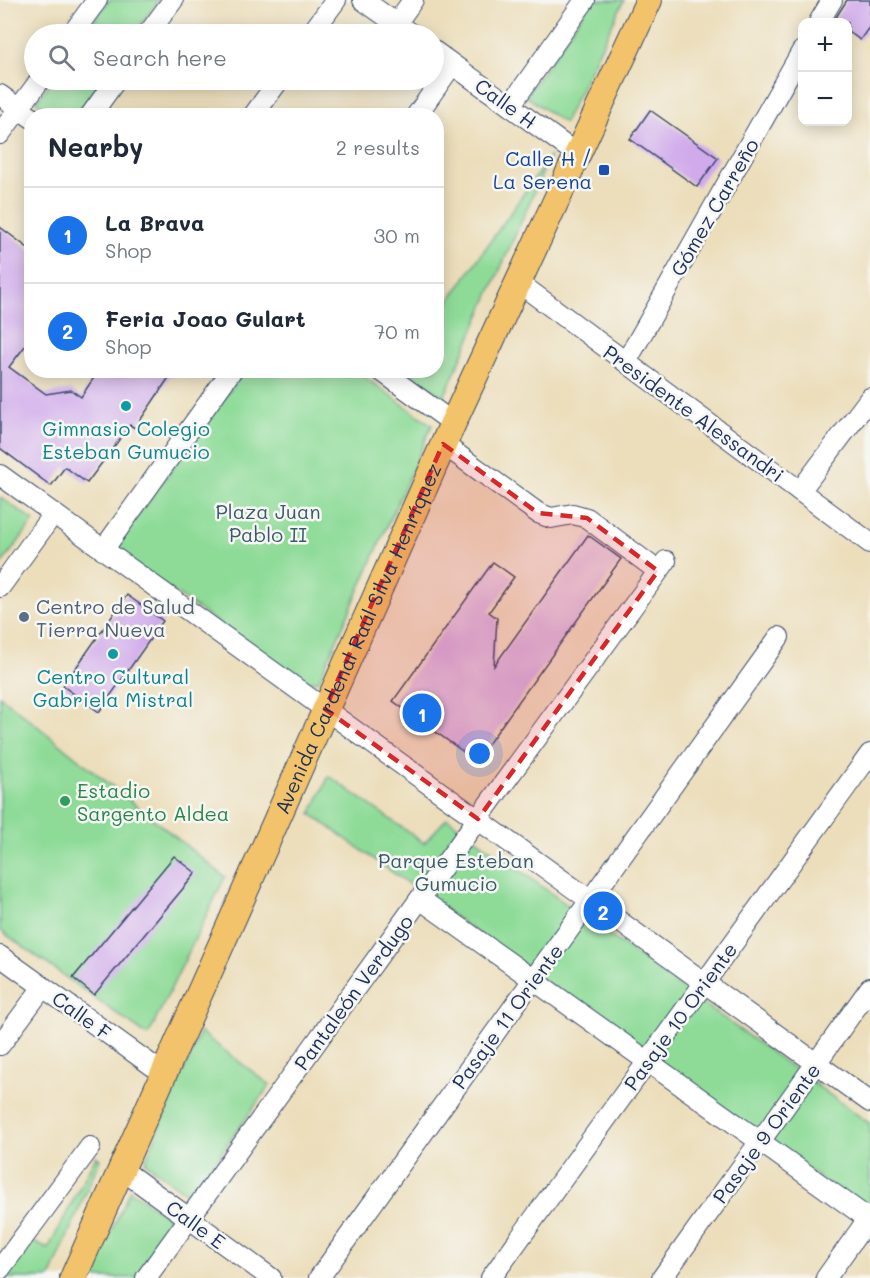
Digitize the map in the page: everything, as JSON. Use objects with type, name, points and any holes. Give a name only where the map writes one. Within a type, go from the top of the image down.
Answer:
[{"type":"main road","name":"Avenida Cardenal Raúl Silva Henríquez","points":[[73,1278],[448,434],[649,0]]},
{"type":"street","points":[[79,24],[97,0]]},
{"type":"street","points":[[155,24],[173,0]]},
{"type":"street","points":[[319,24],[336,0]]},
{"type":"street","points":[[363,0],[396,24]]},
{"type":"street","points":[[405,24],[413,0]]},
{"type":"street","points":[[510,106],[585,0]]},
{"type":"street","points":[[821,18],[832,0]]},
{"type":"street","name":"Gómez Carreño","points":[[626,362],[798,58]]},
{"type":"street","name":"Calle H","points":[[444,59],[578,155]]},
{"type":"street","points":[[444,76],[452,65]]},
{"type":"street","points":[[27,108],[35,90]]},
{"type":"street","points":[[96,108],[109,90]]},
{"type":"street","points":[[259,108],[272,90]]},
{"type":"street","points":[[422,108],[434,90]]},
{"type":"street","points":[[0,95],[24,112]]},
{"type":"street","points":[[0,135],[24,114]]},
{"type":"street","name":"Presidente Alessandri","points":[[519,283],[870,543]]},
{"type":"street","points":[[103,550],[226,378]]},
{"type":"street","points":[[388,378],[448,434]]},
{"type":"street","points":[[800,491],[870,398]]},
{"type":"street","name":"Pantaleón Verdugo","points":[[146,1278],[662,566],[587,518],[573,514],[551,518],[538,513],[448,434]]},
{"type":"street","points":[[0,475],[870,1102]]},
{"type":"street","points":[[0,587],[53,514]]},
{"type":"street","name":"Pasaje 11 Oriente","points":[[319,1278],[779,638]]},
{"type":"street","name":"Pasaje 10 Oriente","points":[[490,1278],[870,754]]},
{"type":"street","points":[[420,899],[870,1218],[826,1278]]},
{"type":"street","name":"Calle F","points":[[0,956],[164,1074]]},
{"type":"street","points":[[0,1045],[43,987]]},
{"type":"street","name":"Pasaje 9 Oriente","points":[[662,1278],[870,988]]},
{"type":"street","points":[[0,1269],[90,1147]]},
{"type":"street","name":"Calle E","points":[[121,1169],[272,1278]]},
{"type":"highlighted area","points":[[443,444],[538,513],[587,518],[658,571],[478,819],[325,709]]},
{"type":"green space","points":[[109,0],[159,0],[141,24],[91,24]]},
{"type":"green space","points":[[592,0],[624,0],[564,123],[526,96]]},
{"type":"green space","points":[[45,90],[95,90],[81,108],[46,108],[36,102]]},
{"type":"green space","points":[[550,156],[444,397],[417,378],[444,378],[444,308]]},
{"type":"green space","name":"Plaza Juan Pablo II","points":[[239,378],[366,378],[432,425],[319,680],[304,683],[118,553],[118,543]]},
{"type":"green space","points":[[0,497],[34,521],[0,566]]},
{"type":"green space","name":"Estadio Sargento Aldea","points":[[0,696],[225,877],[148,1036],[0,930]]},
{"type":"green space","name":"Parque Esteban Gumucio","points":[[329,776],[424,843],[447,818],[870,1124],[870,1214],[311,814]]},
{"type":"green space","points":[[200,1032],[270,1085],[190,1196],[145,1162]]},
{"type":"green space","points":[[96,1156],[100,1159],[50,1278],[4,1278],[31,1241],[48,1249]]},
{"type":"green space","points":[[130,1190],[174,1222],[175,1227],[139,1278],[90,1278]]},
{"type":"building","points":[[847,0],[870,0],[870,26],[860,40],[852,34],[852,18],[836,18]]},
{"type":"building","points":[[650,110],[718,158],[697,187],[630,139]]},
{"type":"building","points":[[0,227],[24,245],[24,347],[9,367],[46,394],[71,390],[81,397],[94,378],[169,378],[135,428],[130,425],[87,483],[65,467],[51,486],[0,448]]},
{"type":"building","points":[[588,535],[621,559],[476,761],[393,701],[493,562],[514,577],[489,612],[497,618],[494,666]]},
{"type":"building","name":"Centro Cultural Gabriela Mistral","points":[[127,595],[163,621],[99,712],[63,686]]},
{"type":"building","points":[[174,856],[196,873],[94,995],[73,978]]},
{"type":"place","name":"Calle H / La Serena","points":[[604,170]]},
{"type":"place","name":"Gimnasio Colegio Esteban Gumucio","points":[[126,406]]},
{"type":"place","name":"Centro de Salud Tierra Nueva","points":[[24,617]]},
{"type":"place","name":"Centro Cultural Gabriela Mistral","points":[[113,654]]},
{"type":"place","name":"La Brava","points":[[422,713]]},
{"type":"place","name":"Estadio Sargento Aldea","points":[[65,801]]},
{"type":"place","name":"Feria Joao Gulart","points":[[603,911]]}]
